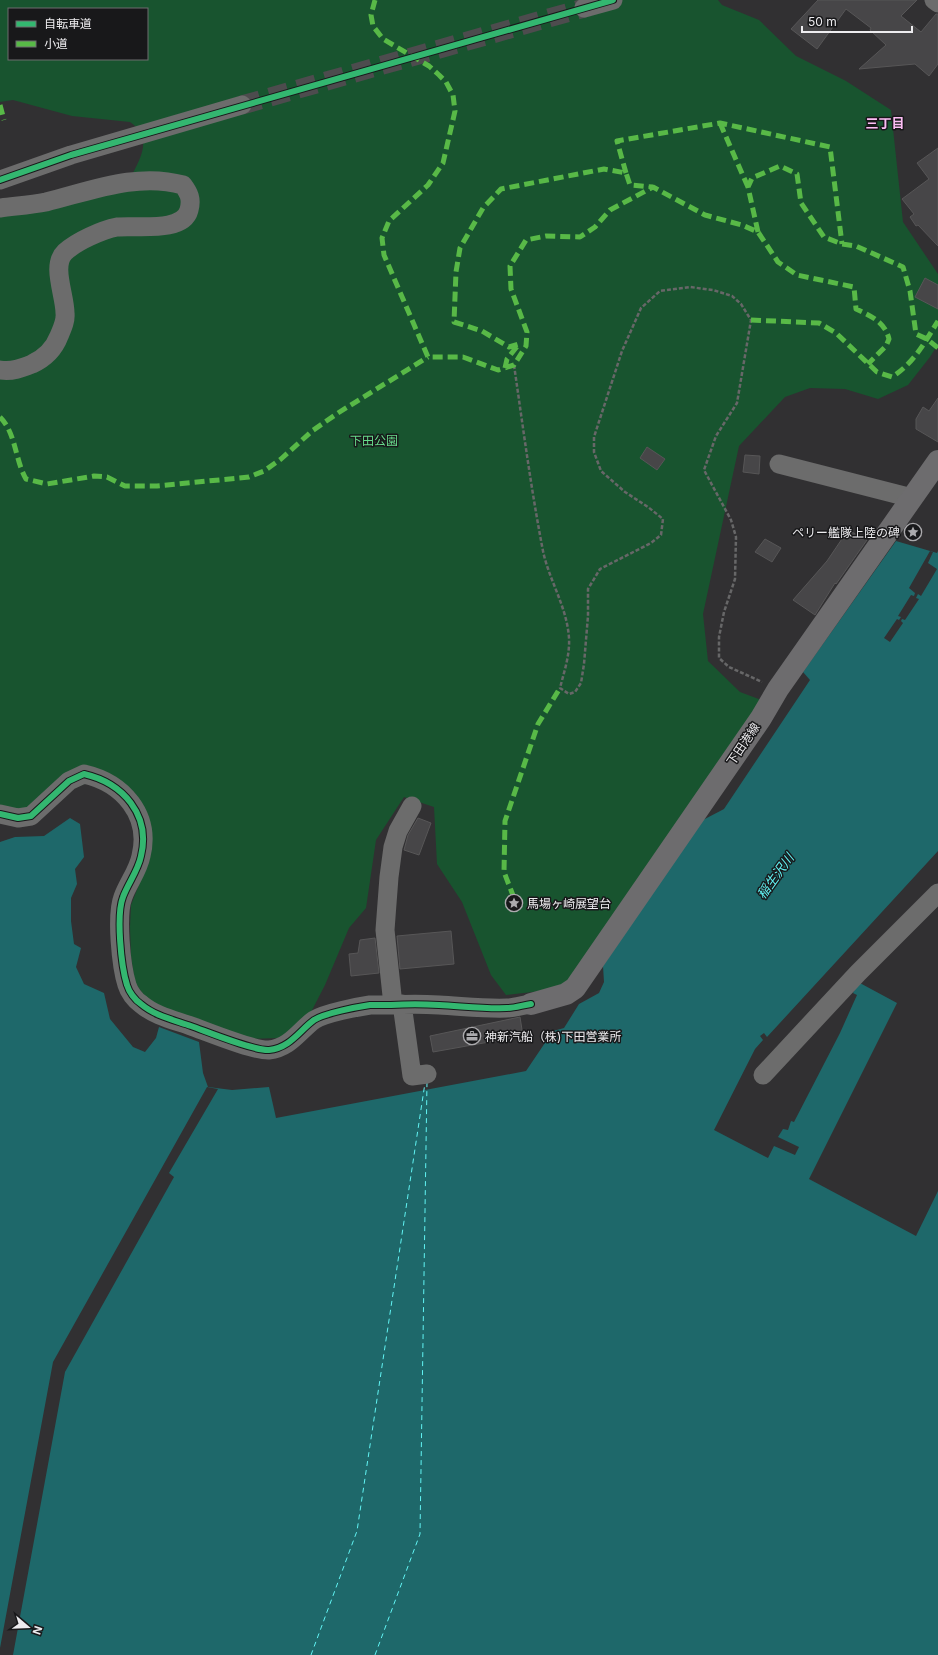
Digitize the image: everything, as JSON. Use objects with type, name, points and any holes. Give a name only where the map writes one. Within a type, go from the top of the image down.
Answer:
[{"type":"main road","name":"下田港線","points":[[531,1004],[560,997],[575,988],[612,931],[761,718],[778,689],[938,461]]},
{"type":"street","points":[[584,8],[613,0]]},
{"type":"street","points":[[934,0],[938,3]]},
{"type":"street","points":[[0,180],[71,155],[242,105]]},
{"type":"street","points":[[0,208],[43,202],[139,180],[167,180],[183,185],[190,195],[188,214],[182,221],[171,226],[116,228],[99,232],[65,252],[60,260],[58,272],[65,314],[63,326],[56,344],[38,361],[17,370],[0,370]]},
{"type":"street","points":[[779,464],[889,488],[912,498]]},
{"type":"street","points":[[0,814],[18,818],[31,816],[69,782],[84,774],[94,776],[107,783],[132,802],[140,818],[143,845],[141,858],[122,898],[120,910],[122,965],[127,986],[132,995],[140,1004],[156,1014],[243,1044],[263,1050],[271,1050],[285,1044],[300,1034],[314,1020],[328,1014],[371,1005],[397,1004],[509,1008],[531,1004]]},
{"type":"street","points":[[412,806],[398,831],[393,847],[385,930],[397,1004],[412,1076],[427,1074]]},
{"type":"street","points":[[763,1075],[858,973],[938,893]]},
{"type":"path","points":[[514,365],[529,472],[544,553],[567,624],[569,638],[568,657],[560,688],[569,694],[575,692],[581,683],[588,616],[588,589],[600,569],[651,543],[661,536],[663,519],[625,492],[601,471],[594,452],[594,437],[622,351],[641,308],[660,291],[690,287],[713,290],[732,296],[741,304],[751,320],[737,403],[716,436],[704,470],[731,520],[736,536],[735,579],[724,612],[719,637],[719,658],[729,667],[778,689]]},
{"type":"green space","name":"下田公園","points":[[0,0],[718,0],[722,5],[759,20],[796,56],[846,81],[891,110],[903,222],[938,274],[938,344],[930,357],[908,385],[878,399],[845,389],[810,388],[785,397],[739,446],[703,614],[708,661],[740,692],[764,701],[568,988],[506,995],[491,975],[462,902],[437,864],[434,807],[404,797],[376,840],[366,908],[349,928],[325,985],[309,1016],[279,1038],[250,1039],[150,1003],[135,983],[131,956],[131,905],[144,872],[145,814],[135,793],[107,774],[23,811],[0,805],[0,217],[133,173],[140,159],[143,146],[141,133],[137,127],[130,122],[72,116],[13,100],[0,102]]},
{"type":"water","name":"稲生沢川","points":[[896,541],[937,553],[938,551],[938,851],[767,1037],[764,1033],[760,1036],[763,1040],[755,1049],[714,1130],[768,1158],[774,1146],[795,1155],[799,1147],[778,1137],[783,1129],[788,1130],[791,1121],[794,1122],[840,1033],[857,995],[853,993],[858,982],[897,1003],[809,1179],[916,1236],[938,1191],[938,1655],[0,1655],[0,842],[15,837],[44,836],[70,818],[80,824],[84,857],[75,869],[77,884],[71,898],[71,921],[74,944],[81,948],[76,967],[84,984],[104,993],[110,1019],[133,1047],[145,1052],[156,1038],[159,1027],[199,1042],[203,1073],[208,1087],[232,1090],[269,1087],[276,1118],[526,1071],[553,1031],[564,1028],[579,1004],[599,993],[604,982],[603,966],[701,821],[724,809],[810,680],[803,672]]},
{"type":"pier","points":[[930,551],[933,552],[928,563],[937,569],[921,596],[918,594],[916,598],[919,599],[905,620],[902,619],[901,621],[903,623],[890,642],[884,638],[897,619],[899,620],[901,617],[898,616],[911,595],[914,596],[915,593],[909,588]]},
{"type":"pier","points":[[207,1087],[218,1089],[169,1173],[174,1177],[65,1372],[13,1655],[0,1655],[0,1648],[53,1362]]},
{"type":"building","points":[[818,0],[917,0],[901,16],[921,32],[936,14],[938,14],[938,64],[929,76],[915,64],[859,69],[886,45],[870,30],[871,28],[846,9],[817,49],[791,29]]},
{"type":"building","points":[[938,148],[938,246],[918,225],[916,226],[910,217],[914,214],[902,199],[929,179],[917,163]]},
{"type":"building","points":[[925,278],[938,285],[938,309],[915,297]]},
{"type":"building","points":[[938,398],[938,442],[916,429],[916,419],[923,407],[929,411]]},
{"type":"building","points":[[647,447],[665,459],[657,470],[640,458]]},
{"type":"building","points":[[745,455],[760,456],[759,474],[743,472]]},
{"type":"building","points":[[848,530],[867,540],[836,584],[835,583],[815,615],[793,600],[827,561]]},
{"type":"building","points":[[765,539],[781,548],[772,562],[755,552]]},
{"type":"building","points":[[418,818],[431,823],[419,855],[404,850],[408,835]]},
{"type":"building","points":[[451,931],[454,964],[400,969],[397,936]]},
{"type":"building","points":[[375,938],[379,973],[351,976],[349,954],[358,953],[360,940]]},
{"type":"building","points":[[520,1017],[523,1036],[433,1052],[430,1036]]},
{"type":"ferry route","points":[[375,1655],[420,1534],[427,1082]]},
{"type":"ferry route","points":[[311,1655],[357,1531],[425,1083]]},
{"type":"tunnel","points":[[242,105],[584,8]]},
{"type":"marked path","points":[[375,0],[371,15],[373,26],[383,39],[429,66],[446,82],[453,95],[455,111],[443,163],[428,185],[389,221],[382,238],[384,255],[428,357],[463,357],[498,370],[514,365],[526,346],[527,332],[511,289],[510,266],[526,240],[546,236],[580,237],[595,227],[610,210],[653,187],[705,215],[742,225],[758,232],[778,262],[797,275],[854,287],[856,309],[877,320],[884,328],[889,339],[886,346],[868,364]]},
{"type":"marked path","points":[[0,105],[4,120]]},
{"type":"marked path","points":[[720,123],[748,187]]},
{"type":"marked path","points":[[626,173],[617,141],[720,123],[830,147],[842,244]]},
{"type":"marked path","points":[[758,232],[748,187],[752,178],[780,166],[797,174],[801,203],[824,237],[842,244],[856,246],[903,267],[910,291],[916,334],[927,339],[938,348]]},
{"type":"marked path","points":[[505,368],[507,359],[519,344],[509,347],[482,331],[454,322],[456,272],[460,248],[483,208],[501,189],[604,169],[626,173],[630,185],[653,187]]},
{"type":"marked path","points":[[751,320],[819,323],[836,333],[877,372],[892,377],[913,359],[938,321]]},
{"type":"marked path","points":[[0,417],[9,431],[22,472],[26,479],[47,484],[94,476],[107,477],[125,486],[157,486],[249,477],[264,471],[281,459],[312,431],[338,413],[428,357]]},
{"type":"marked path","points":[[514,898],[504,872],[505,821],[538,724],[560,688]]},
{"type":"cycle path","points":[[0,180],[71,155],[613,0]]},
{"type":"cycle path","points":[[0,814],[18,818],[31,816],[69,781],[84,774],[98,778],[111,785],[122,793],[131,803],[138,814],[142,827],[143,841],[140,861],[125,892],[121,905],[120,941],[123,966],[128,988],[134,998],[152,1012],[165,1017],[253,1048],[269,1050],[283,1046],[319,1017],[364,1006],[421,1004],[482,1008],[513,1008],[531,1004]]},
{"type":"place","name":"ペリー艦隊上陸の碑","points":[[913,532]]},
{"type":"place","name":"馬場ヶ崎展望台","points":[[514,903]]},
{"type":"place","name":"神新汽船（株)下田営業所","points":[[472,1036]]},
{"type":"district","name":"三丁目","points":[[885,123]]}]
